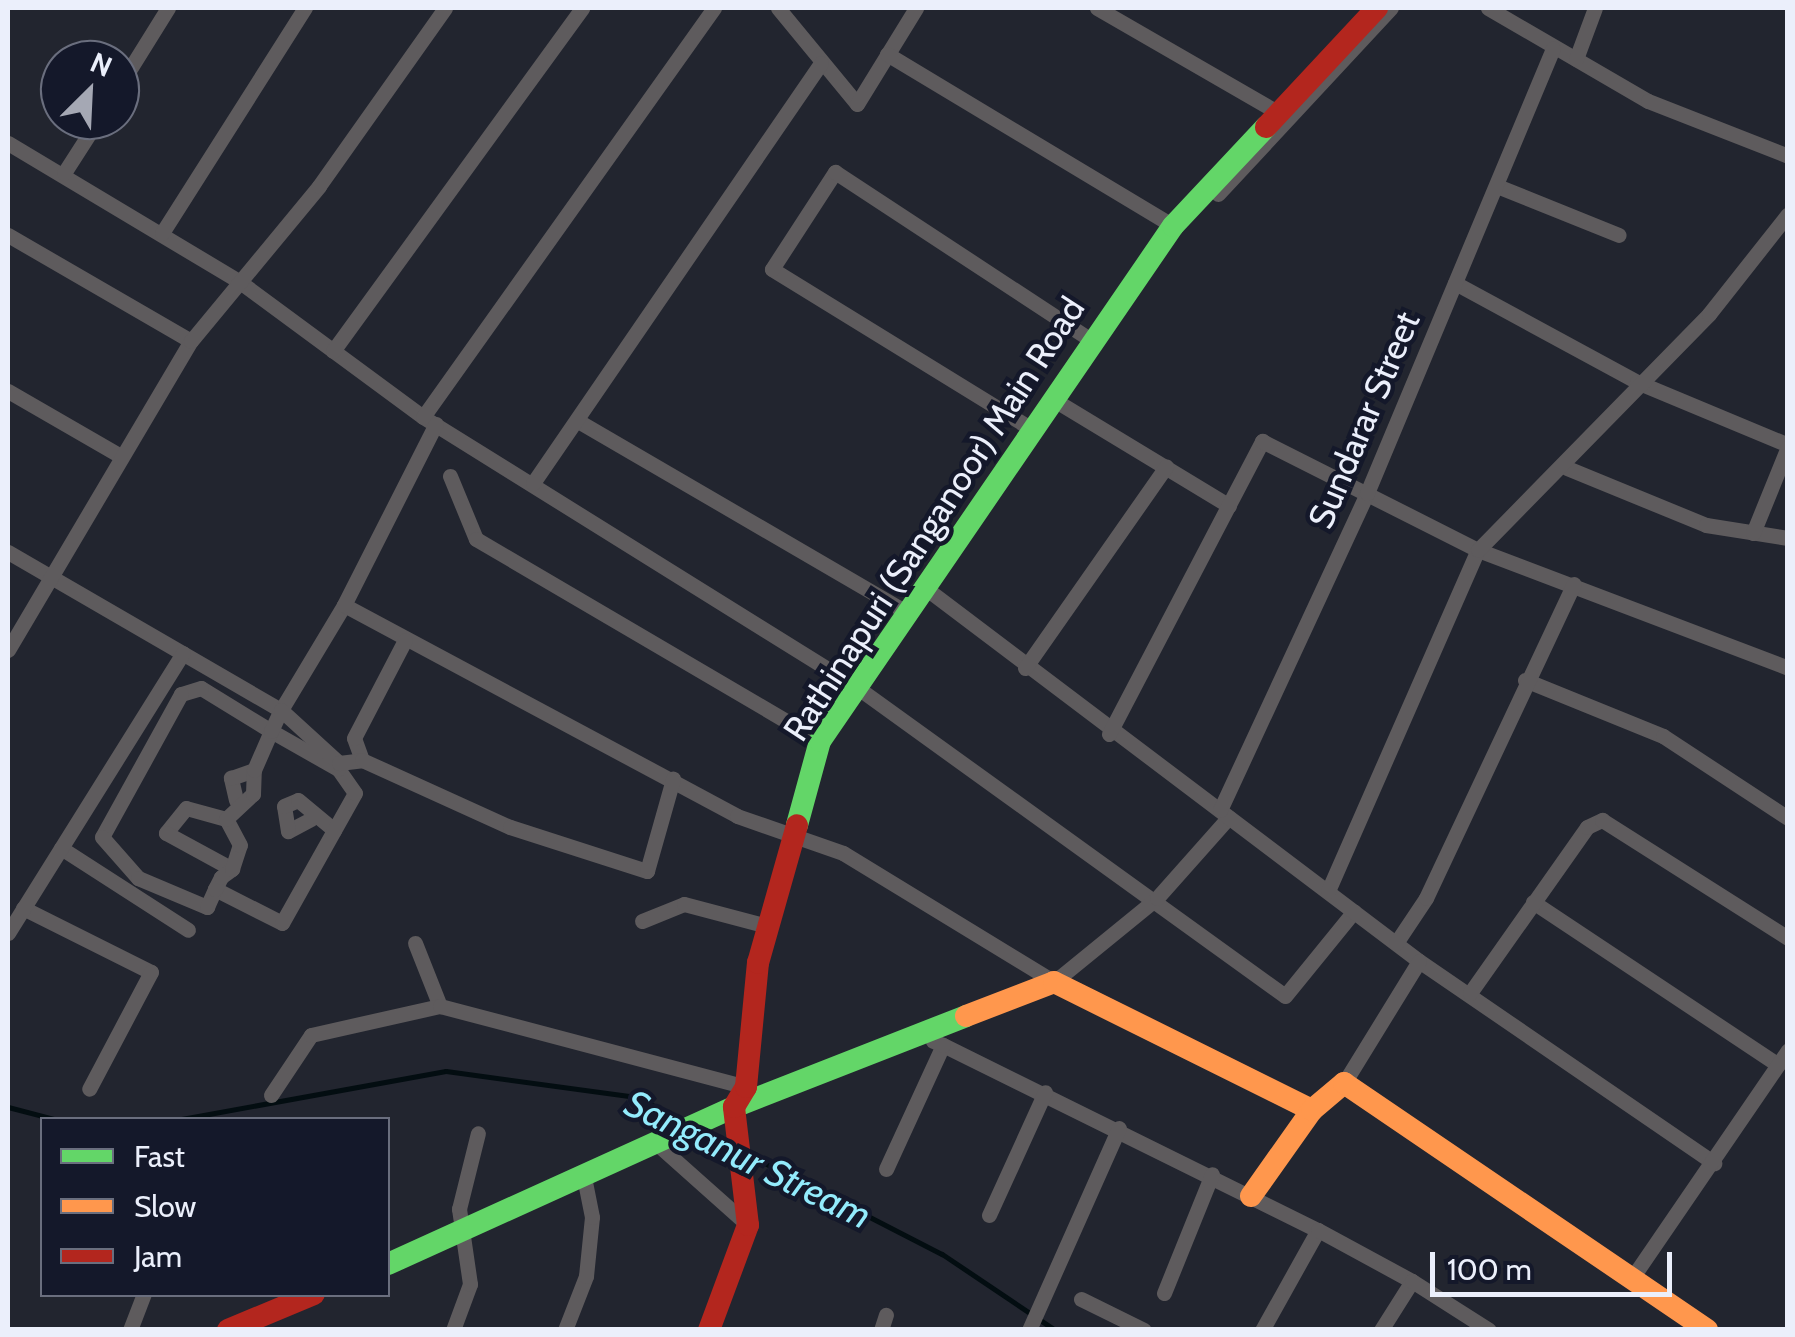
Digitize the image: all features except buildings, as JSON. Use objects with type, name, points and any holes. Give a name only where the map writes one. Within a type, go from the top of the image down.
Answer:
[{"type":"street","points":[[140,53],[168,8]]},
{"type":"street","points":[[162,233],[305,8]]},
{"type":"street","points":[[9,642],[118,455],[191,341],[240,282],[445,8]]},
{"type":"street","points":[[333,352],[582,8]]},
{"type":"street","points":[[226,819],[236,800],[253,794],[254,770],[271,731],[344,605],[429,420],[714,8]]},
{"type":"street","points":[[778,8],[856,104],[916,8]]},
{"type":"street","points":[[1096,8],[1270,108]]},
{"type":"street","points":[[1173,226],[1177,206],[1364,8]]},
{"type":"street","name":"Rathinapuri (Sanganoor) Main Road","points":[[708,1330],[748,1225],[739,1105],[767,926],[791,828],[820,741],[928,590],[1030,428],[1173,226],[1378,8]]},
{"type":"street","points":[[887,54],[1173,226],[1194,219],[1391,8]]},
{"type":"street","points":[[1488,8],[1648,101],[1788,156]]},
{"type":"street","points":[[1576,60],[1595,8]]},
{"type":"street","name":"Sundarar Street","points":[[1054,982],[1157,898],[1224,814],[1456,284],[1553,48]]},
{"type":"street","points":[[533,483],[821,63]]},
{"type":"street","points":[[64,173],[85,140]]},
{"type":"street","points":[[8,144],[64,173],[240,282],[429,420],[858,688],[1157,898],[1285,996],[1354,911]]},
{"type":"street","points":[[1030,428],[772,269],[835,172],[1092,341]]},
{"type":"street","points":[[1497,186],[1618,235]]},
{"type":"street","points":[[1328,891],[1478,550],[1567,468],[1636,382],[1709,314],[1788,214]]},
{"type":"street","points":[[8,236],[191,341]]},
{"type":"street","points":[[1456,284],[1636,382],[1788,446],[1754,533]]},
{"type":"street","points":[[8,391],[118,455]]},
{"type":"street","points":[[1051,398],[1229,506]]},
{"type":"street","points":[[578,421],[910,614]]},
{"type":"street","points":[[1109,734],[1262,441],[1478,550],[1788,668]]},
{"type":"street","points":[[1025,668],[1166,467]]},
{"type":"street","points":[[1567,468],[1706,525],[1788,538]]},
{"type":"street","points":[[450,476],[476,539],[820,741]]},
{"type":"street","points":[[8,552],[48,580],[281,710],[339,763],[362,760],[510,827],[647,871],[673,779]]},
{"type":"street","points":[[1396,943],[1426,898],[1525,680],[1574,584]]},
{"type":"street","points":[[928,590],[1109,734],[1224,814],[1419,961],[1714,1163]]},
{"type":"street","points":[[344,605],[736,816],[791,828],[1054,982],[1312,1110]]},
{"type":"street","points":[[362,760],[354,738],[405,640]]},
{"type":"street","points":[[8,933],[183,653]]},
{"type":"street","points":[[1525,680],[1664,736],[1788,818]]},
{"type":"street","points":[[215,889],[282,924],[355,792],[351,778],[201,688],[181,694],[102,837],[138,878],[207,906],[215,889],[232,868],[240,844],[226,819],[186,808],[166,833],[232,868]]},
{"type":"street","points":[[311,819],[334,830]]},
{"type":"street","points":[[1470,993],[1586,827],[1602,820],[1788,938]]},
{"type":"street","points":[[61,848],[188,930]]},
{"type":"street","points":[[1533,902],[1778,1065]]},
{"type":"street","points":[[642,921],[684,904],[767,926]]},
{"type":"street","points":[[23,908],[151,972],[89,1089]]},
{"type":"street","points":[[416,943],[440,1006]]},
{"type":"street","points":[[1251,1196],[1312,1110],[1344,1083],[1419,961]]},
{"type":"street","points":[[390,1263],[739,1105],[1054,982]]},
{"type":"street","points":[[271,1094],[312,1035],[440,1006],[739,1105]]},
{"type":"street","points":[[920,1034],[1212,1174],[1412,1281],[1489,1330]]},
{"type":"street","points":[[886,1169],[943,1045]]},
{"type":"street","points":[[1632,1278],[1788,1050]]},
{"type":"street","points":[[1344,1083],[1707,1330]]},
{"type":"street","points":[[989,1215],[1044,1092]]},
{"type":"street","points":[[1029,1330],[1119,1128]]},
{"type":"street","points":[[453,1330],[470,1284],[460,1234],[478,1133]]},
{"type":"street","points":[[660,1142],[748,1225]]},
{"type":"street","points":[[1164,1293],[1212,1174]]},
{"type":"street","points":[[564,1330],[586,1276],[592,1217],[584,1177]]},
{"type":"street","points":[[1262,1330],[1318,1230]]},
{"type":"street","points":[[1381,1330],[1412,1281]]},
{"type":"street","points":[[130,1330],[143,1297]]},
{"type":"street","points":[[240,1327],[307,1297]]},
{"type":"street","points":[[1082,1299],[1144,1330]]},
{"type":"waterway","name":"Sanganur Stream","points":[[193,1117],[446,1071],[636,1097],[686,1122]]},
{"type":"waterway","name":"Sanganur Stream","points":[[8,1107],[46,1117]]},
{"type":"waterway","name":"Sanganur Stream","points":[[700,1130],[730,1145]]},
{"type":"waterway","name":"Sanganur Stream","points":[[749,1155],[942,1254],[1055,1330]]},
{"type":"traffic: fast","points":[[797,825],[820,741],[1173,226],[1266,127]]},
{"type":"traffic: fast","points":[[390,1263],[734,1107],[966,1016]]},
{"type":"traffic: slow","points":[[966,1016],[1054,982],[1312,1110]]},
{"type":"traffic: slow","points":[[1251,1196],[1312,1110],[1344,1083],[1707,1330]]},
{"type":"traffic: jam","points":[[1266,127],[1377,8]]},
{"type":"traffic: jam","points":[[709,1330],[748,1225],[734,1107],[746,1087],[758,963],[797,825]]},
{"type":"traffic: jam","points":[[228,1330],[307,1297]]}]
